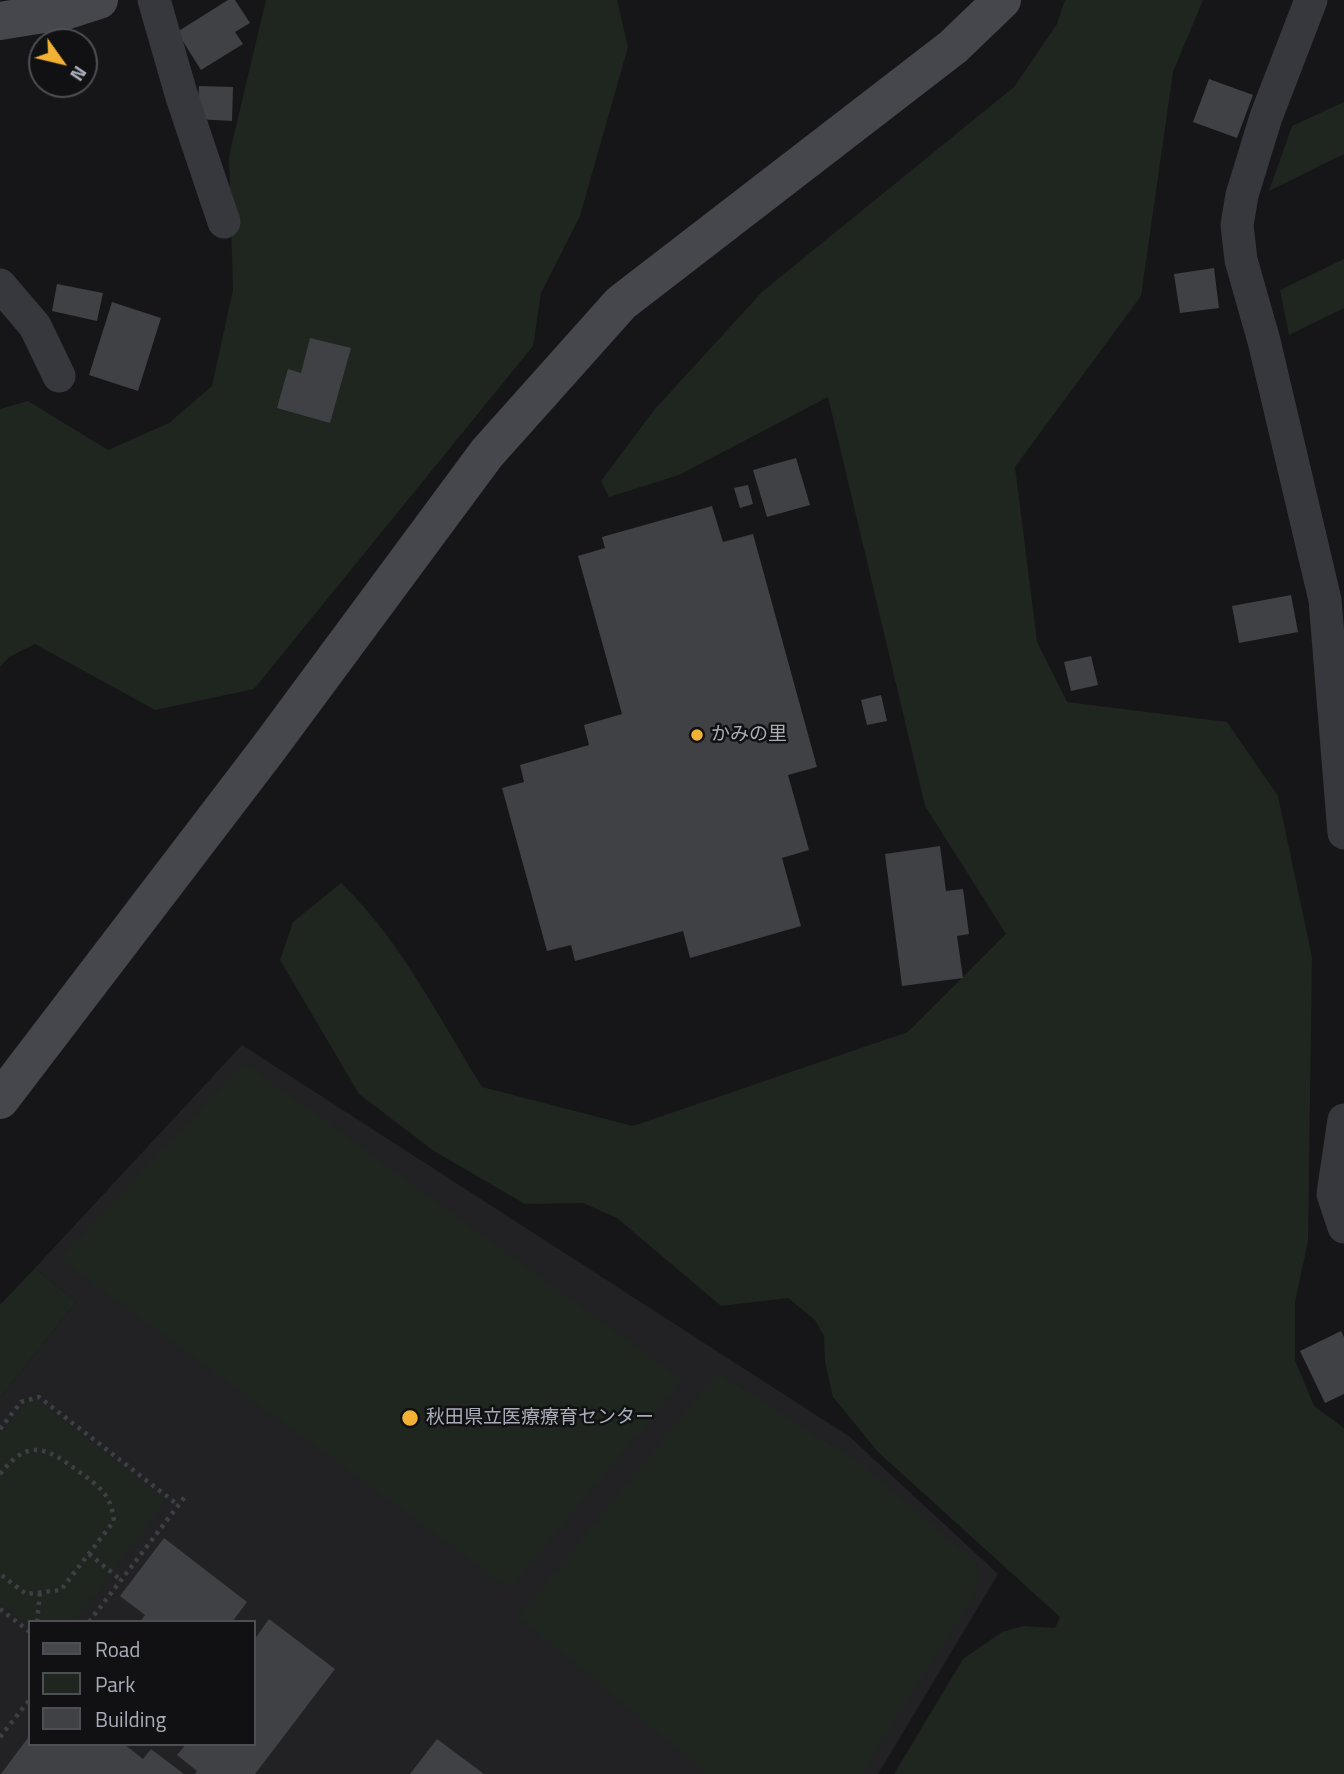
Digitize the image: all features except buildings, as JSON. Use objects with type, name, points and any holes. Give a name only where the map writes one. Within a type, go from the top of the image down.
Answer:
[{"type":"street","points":[[0,21],[68,10],[99,0]]},
{"type":"street","points":[[154,0],[182,97],[224,222]]},
{"type":"street","points":[[0,1100],[268,748],[487,453],[621,303],[953,47],[1002,0]]},
{"type":"street","points":[[1311,0],[1266,117],[1242,195],[1237,225],[1241,260],[1335,595],[1344,833]]},
{"type":"street","points":[[0,285],[35,326],[59,376]]},
{"type":"street","points":[[1344,1120],[1338,1193],[1344,1227]]},
{"type":"path","points":[[0,1429],[21,1402],[39,1397],[178,1505]]},
{"type":"path","points":[[0,1474],[19,1454],[35,1450],[51,1451],[106,1492],[112,1504],[114,1521],[61,1590],[26,1594],[0,1574]]},
{"type":"path","points":[[91,1620],[187,1494]]},
{"type":"path","points":[[89,1554],[121,1580]]},
{"type":"path","points":[[37,1620],[40,1592]]},
{"type":"path","points":[[0,1609],[28,1630]]},
{"type":"path","points":[[0,1737],[28,1702]]},
{"type":"shaded area","name":"秋田県立医療療育センター","points":[[242,1045],[850,1437],[998,1574],[878,1774],[0,1774],[0,1398],[76,1302],[35,1268]]},
{"type":"green space","points":[[266,0],[617,0],[628,47],[580,216],[541,293],[533,346],[254,689],[155,710],[35,644],[9,657],[0,667],[0,409],[28,401],[108,450],[169,423],[212,386],[233,290],[229,156]]},
{"type":"green space","points":[[1065,0],[1203,0],[1173,72],[1141,296],[1015,467],[1037,642],[1067,702],[1227,722],[1278,796],[1312,957],[1308,1241],[1295,1302],[1295,1360],[1314,1406],[1344,1428],[1344,1774],[894,1774],[963,1659],[1002,1632],[1023,1626],[1055,1628],[1060,1617],[878,1452],[833,1397],[825,1362],[824,1336],[815,1320],[788,1298],[721,1306],[617,1218],[583,1203],[525,1204],[434,1151],[359,1094],[280,960],[293,922],[341,883],[382,929],[400,954],[482,1087],[633,1126],[908,1032],[1006,934],[925,806],[828,397],[679,475],[609,497],[601,481],[654,410],[763,291],[1014,87],[1057,24]]},
{"type":"green space","points":[[1344,102],[1344,154],[1269,191],[1292,126]]},
{"type":"green space","points":[[1344,259],[1344,308],[1289,335],[1280,290]]},
{"type":"green space","points":[[245,1063],[682,1380],[509,1588],[60,1259]]},
{"type":"green space","points":[[35,1268],[76,1302],[0,1398],[0,1305]]},
{"type":"green space","points":[[718,1373],[861,1464],[976,1563],[979,1586],[860,1774],[708,1774],[519,1617]]},
{"type":"green space","points":[[31,1396],[166,1500],[75,1620],[28,1620],[28,1625],[0,1604],[0,1436]]},
{"type":"place","name":"かみの里","points":[[697,735]]},
{"type":"place","name":"秋田県立医療療育センター","points":[[410,1418]]}]
